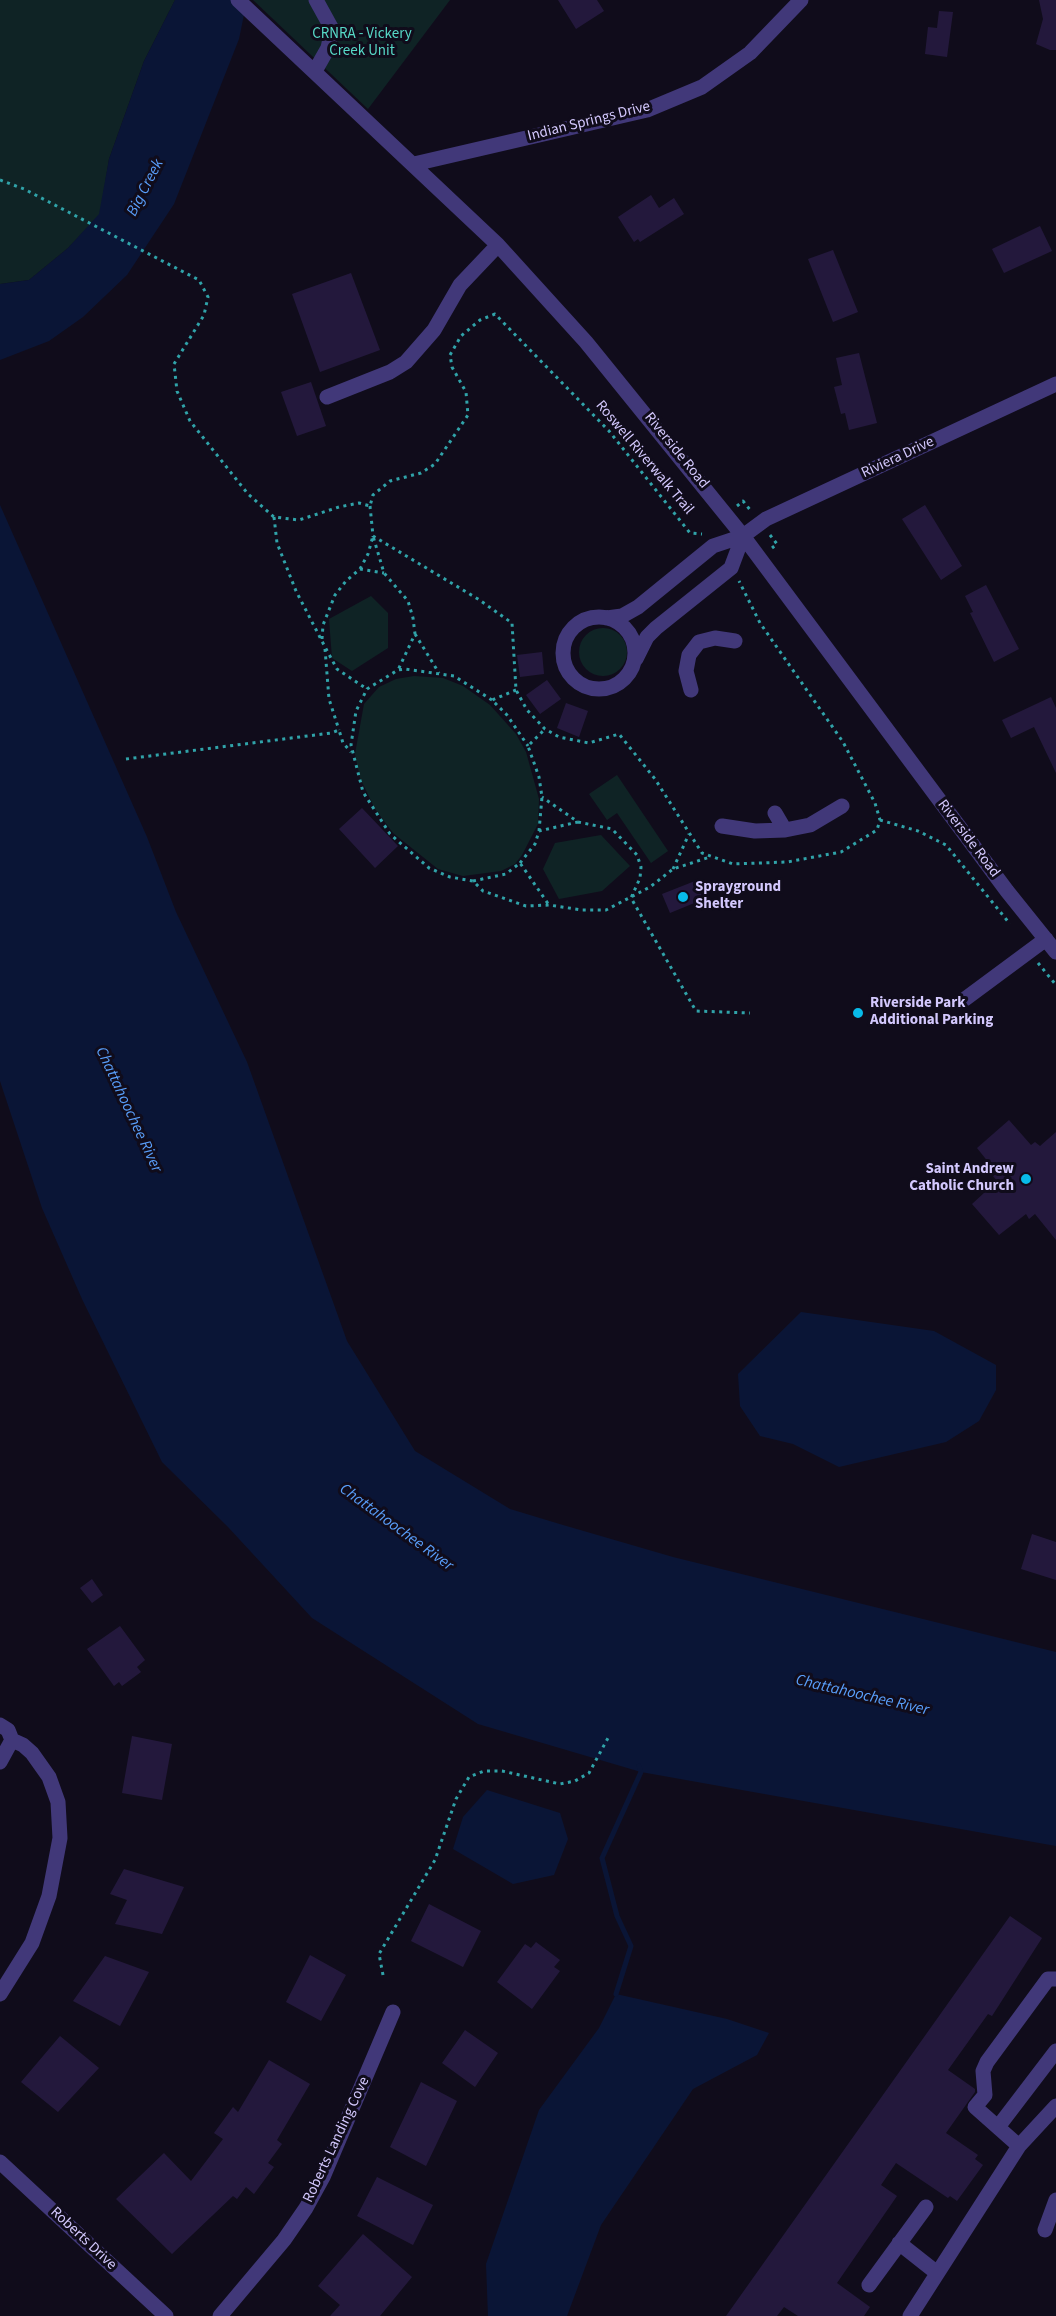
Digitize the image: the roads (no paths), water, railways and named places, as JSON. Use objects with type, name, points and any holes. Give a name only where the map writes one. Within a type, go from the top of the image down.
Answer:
[{"type":"street","name":"Riverside Road","points":[[238,0],[498,245],[586,342],[743,536],[1000,882],[1056,952]]},
{"type":"street","points":[[315,71],[328,48],[332,30],[316,0]]},
{"type":"street","name":"Indian Springs Drive","points":[[414,164],[658,105],[702,87],[750,54],[801,0]]},
{"type":"street","points":[[327,397],[390,372],[406,362],[434,330],[460,285],[498,245]]},
{"type":"street","name":"Riviera Drive","points":[[607,618],[621,616],[638,608],[713,546],[743,536],[766,519],[1056,384]]},
{"type":"street","points":[[635,660],[635,645],[628,631],[619,622],[607,618],[594,617],[574,627],[565,642],[563,656],[567,670],[583,685],[603,689],[618,685],[629,674],[647,637],[731,568],[743,536]]},
{"type":"street","points":[[691,690],[686,671],[688,655],[699,642],[714,638],[735,641]]},
{"type":"street","points":[[722,826],[755,831],[785,830],[810,825],[842,806]]},
{"type":"street","points":[[775,813],[785,830]]},
{"type":"street","points":[[965,999],[1046,939]]},
{"type":"street","points":[[0,1725],[8,1730],[12,1740],[23,1745],[32,1753],[49,1777],[58,1802],[60,1838],[49,1896],[32,1943],[0,1994]]},
{"type":"street","points":[[0,1762],[12,1740]]},
{"type":"street","points":[[1019,2146],[975,2107],[985,2095],[983,2071],[1048,1979],[1056,1979]]},
{"type":"street","name":"Roberts Landing Cove","points":[[220,2316],[284,2240],[323,2177],[393,2012]]},
{"type":"street","points":[[998,2127],[1056,2050]]},
{"type":"street","points":[[910,2316],[1019,2146],[1056,2106]]},
{"type":"street","name":"Roberts Drive","points":[[0,2162],[166,2316]]},
{"type":"street","points":[[1045,2230],[1056,2200]]},
{"type":"street","points":[[869,2285],[926,2207]]},
{"type":"street","points":[[899,2243],[937,2272]]},
{"type":"water","name":"Big Creek","points":[[175,0],[247,0],[239,39],[174,204],[127,275],[83,317],[49,341],[0,360],[0,284],[29,280],[68,248],[99,214],[109,159],[144,61]]},
{"type":"water","name":"Chattahoochee River","points":[[0,505],[147,837],[176,912],[247,1062],[347,1341],[415,1451],[510,1509],[673,1557],[1056,1652],[1056,1846],[641,1772],[478,1724],[312,1618],[228,1527],[162,1462],[82,1299],[42,1208],[0,1081]]},
{"type":"water","points":[[801,1312],[934,1331],[996,1365],[996,1390],[979,1421],[946,1442],[839,1467],[793,1444],[760,1436],[740,1406],[738,1374]]},
{"type":"water","points":[[487,1790],[560,1813],[568,1839],[554,1875],[513,1884],[453,1849],[463,1817]]},
{"type":"water","points":[[616,1994],[727,2019],[769,2033],[757,2055],[693,2089],[601,2225],[567,2316],[488,2316],[486,2264],[539,2110],[599,2028]]},
{"type":"waterway","points":[[616,1994],[631,1946],[617,1916],[602,1858],[641,1772],[639,1766]]},
{"type":"place","name":"Sprayground Shelter","points":[[683,897]]},
{"type":"place","name":"Riverside Park Additional Parking","points":[[858,1013]]},
{"type":"place","name":"Saint Andrew Catholic Church","points":[[1026,1179]]},
{"type":"park label","name":"CRNRA - Vickery Creek Unit","points":[[362,44]]}]
